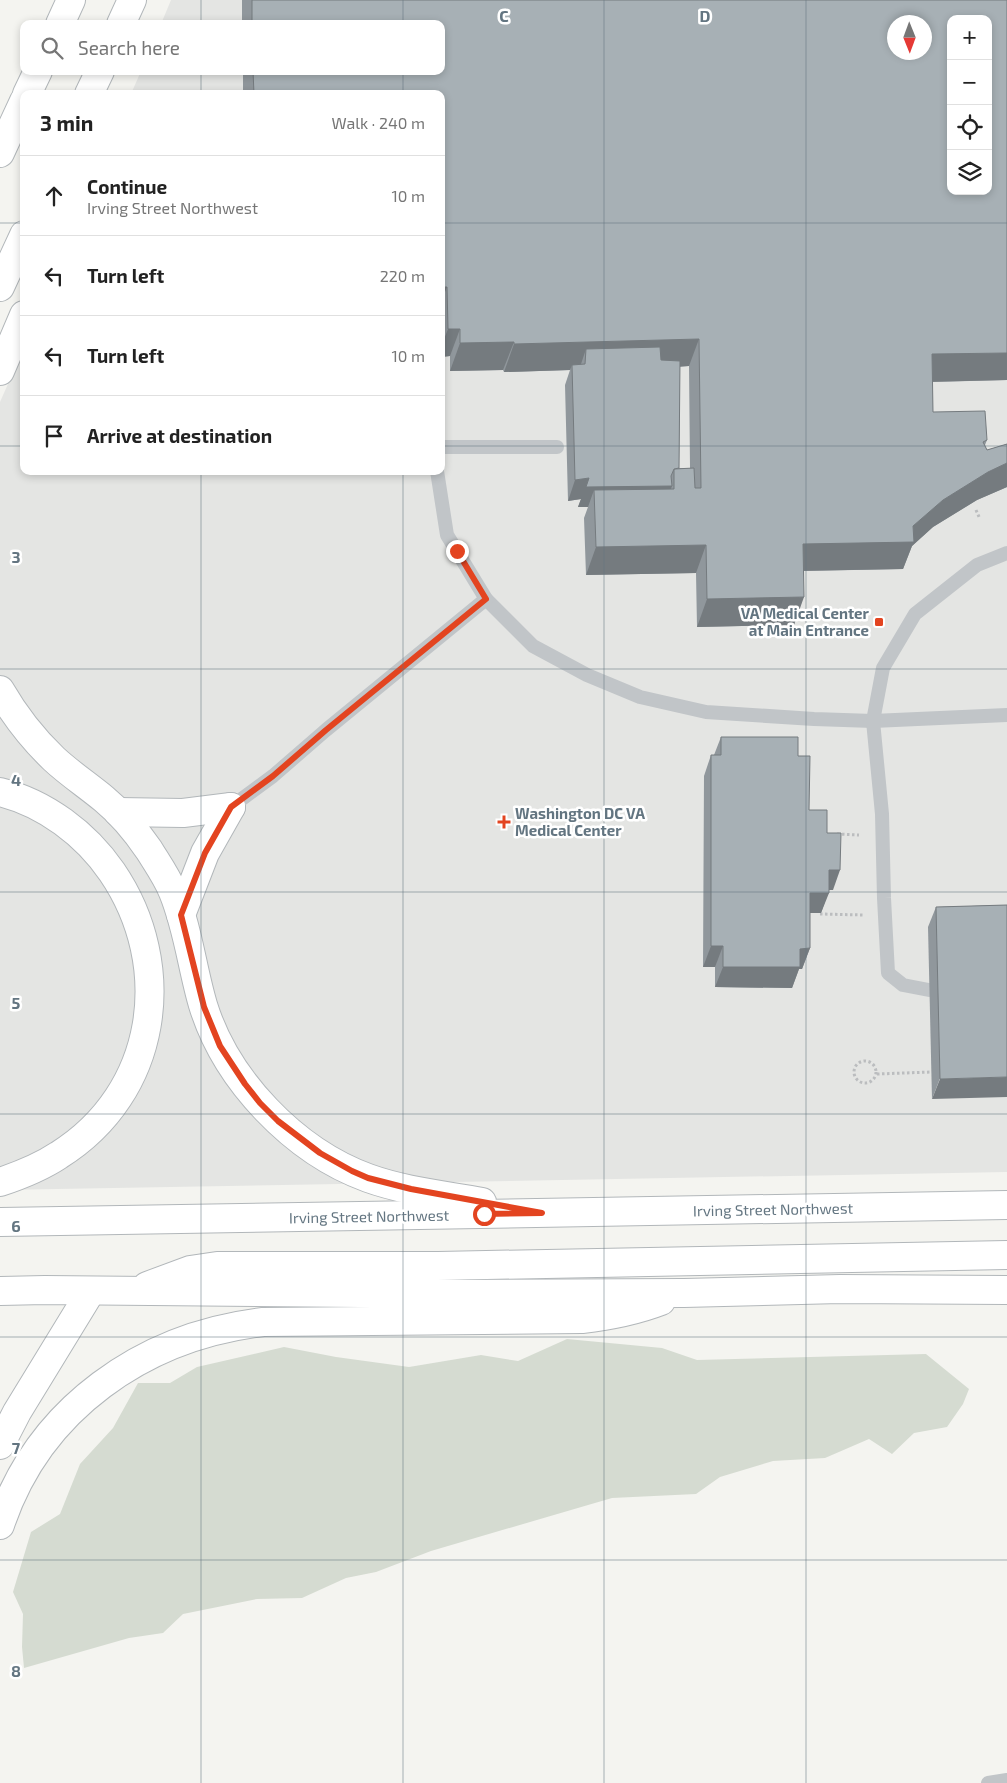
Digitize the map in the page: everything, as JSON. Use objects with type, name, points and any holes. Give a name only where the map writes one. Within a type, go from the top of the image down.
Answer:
[{"type":"main road","points":[[62,20],[71,0]]},
{"type":"main road","points":[[123,20],[132,0]]},
{"type":"main road","points":[[29,90],[36,75]]},
{"type":"main road","points":[[91,90],[99,75]]},
{"type":"main road","points":[[97,90],[100,75]]},
{"type":"main road","points":[[0,153],[20,110]]},
{"type":"main road","points":[[0,287],[20,244]]},
{"type":"main road","points":[[0,371],[20,324]]},
{"type":"main road","points":[[0,690],[20,722],[48,753],[118,812],[133,828],[161,868],[173,890],[202,1000],[220,1046],[236,1072],[260,1103],[291,1132],[326,1156],[368,1178],[411,1189],[542,1213]]},
{"type":"main road","points":[[0,792],[28,801],[64,822],[93,848],[107,864],[135,912],[146,946],[150,983],[148,1018],[140,1050],[131,1073],[113,1105],[88,1132],[60,1155],[28,1172],[0,1182]]},
{"type":"main road","points":[[118,812],[182,813],[231,807]]},
{"type":"main road","points":[[181,915],[205,853],[231,807]]},
{"type":"main road","name":"Irving Street Northwest","points":[[0,1222],[1007,1205]]},
{"type":"main road","points":[[134,1291],[184,1272],[203,1267],[217,1266],[448,1265],[1007,1255]]},
{"type":"main road","points":[[0,1291],[456,1294],[840,1289],[1007,1290]]},
{"type":"main road","points":[[0,1445],[17,1412],[91,1291]]},
{"type":"main road","points":[[0,1525],[21,1479],[45,1440],[76,1405],[113,1376],[134,1363],[196,1336],[240,1325],[271,1322],[582,1319],[602,1317],[642,1308],[684,1292]]},
{"type":"lane","points":[[445,448],[557,447]]},
{"type":"lane","points":[[437,475],[447,535],[486,599],[533,646],[587,675],[640,697],[706,712],[814,720],[873,721],[1007,715]]},
{"type":"lane","points":[[930,990],[903,985],[888,973],[882,814],[873,721],[883,668],[914,614],[977,565],[1007,553]]},
{"type":"lane","points":[[231,807],[273,776],[326,730],[486,599]]},
{"type":"lane","points":[[988,1783],[1007,1780]]},
{"type":"path","points":[[976,510],[980,519]]},
{"type":"path","points":[[830,834],[859,834]]},
{"type":"path","points":[[820,914],[866,914]]},
{"type":"path","points":[[865,1060],[875,1066],[877,1074],[873,1080],[866,1084],[854,1076],[854,1069],[858,1063],[865,1060]]},
{"type":"path","points":[[877,1074],[930,1072]]},
{"type":"shaded area","name":"Washington DC VA Medical Center","points":[[171,0],[1007,0],[1007,1172],[0,1190],[0,402],[20,357],[20,475],[445,475],[445,90],[133,90],[139,75],[445,75],[445,20],[163,20]]},
{"type":"shaded area","points":[[567,1339],[662,1348],[697,1360],[926,1354],[969,1389],[963,1404],[947,1427],[914,1433],[892,1454],[869,1439],[825,1458],[773,1461],[720,1477],[696,1494],[612,1498],[431,1551],[376,1572],[346,1578],[302,1598],[257,1599],[183,1614],[163,1633],[129,1638],[24,1668],[22,1647],[23,1614],[13,1592],[31,1532],[60,1514],[80,1464],[113,1428],[138,1383],[170,1383],[197,1367],[284,1347],[336,1357],[409,1367],[481,1355],[518,1361]]},
{"type":"building","points":[[252,0],[1007,0],[1007,353],[932,354],[933,412],[985,411],[987,440],[983,442],[987,450],[1007,444],[1007,463],[988,472],[943,500],[913,526],[914,542],[803,544],[804,597],[707,599],[706,545],[596,547],[594,490],[674,489],[674,469],[694,468],[695,488],[701,488],[699,339],[514,344],[514,342],[460,343],[460,329],[448,329],[447,287],[445,287],[445,90],[254,90],[253,75],[445,75],[445,20],[252,20]]},
{"type":"building","points":[[660,347],[661,360],[680,361],[679,468],[674,469],[671,476],[672,486],[586,487],[589,478],[575,480],[572,365],[585,364],[586,349]]},
{"type":"building","points":[[721,737],[798,737],[798,756],[810,756],[809,810],[827,810],[827,833],[841,833],[840,870],[829,870],[829,893],[810,893],[810,948],[800,949],[800,967],[723,967],[723,946],[711,946],[711,755],[721,755]]},
{"type":"building","points":[[1007,905],[1007,1077],[940,1079],[936,907]]},
{"type":"place","name":"VA Medical Center at Main Entrance","points":[[879,622]]},
{"type":"place","name":"Washington DC VA Medical Center","points":[[504,822]]},
{"type":"route","points":[[457,551],[486,599],[326,730],[273,776],[231,807],[205,853],[181,915],[197,985],[220,1046],[252,1094],[278,1121],[320,1153],[368,1178],[411,1189],[542,1213],[484,1214]]}]
